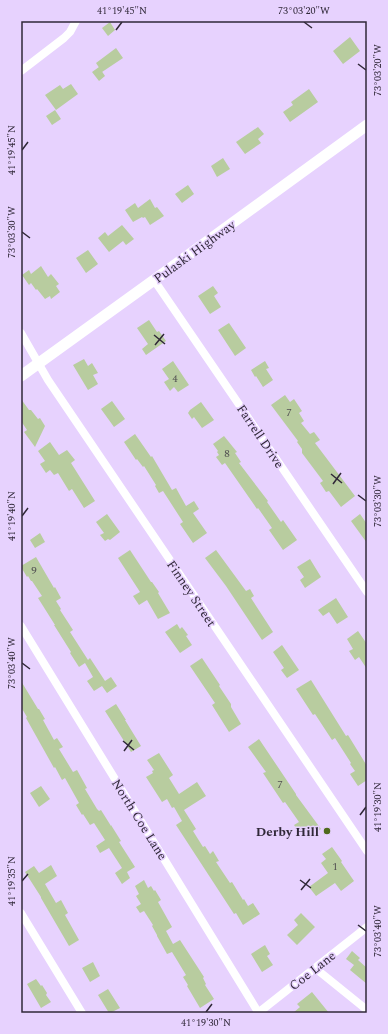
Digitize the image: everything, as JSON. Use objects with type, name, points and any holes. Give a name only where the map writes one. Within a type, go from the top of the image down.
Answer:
[{"type":"main road","name":"Pulaski Highway","points":[[21,376],[367,125]]},
{"type":"street","points":[[21,70],[64,38],[70,32],[76,21]]},
{"type":"street","name":"Farrell Drive","points":[[154,280],[367,592]]},
{"type":"street","name":"Finney Street","points":[[21,333],[56,394],[367,851]]},
{"type":"street","name":"North Coe Lane","points":[[21,626],[258,1013]]},
{"type":"street","points":[[21,913],[82,1013]]},
{"type":"street","name":"Coe Lane","points":[[258,1013],[367,927]]},
{"type":"street","points":[[315,968],[367,1010]]},
{"type":"building","points":[[110,22],[115,30],[108,36],[102,28]]},
{"type":"building","points":[[350,37],[360,51],[343,64],[333,51]]},
{"type":"building","points":[[116,48],[123,58],[102,72],[96,63]]},
{"type":"building","points":[[99,67],[105,76],[99,81],[92,72]]},
{"type":"building","points":[[71,84],[78,94],[56,110],[45,95],[60,85],[63,89]]},
{"type":"building","points":[[309,89],[318,102],[290,122],[283,112],[293,105],[291,102]]},
{"type":"building","points":[[55,110],[61,119],[52,125],[46,116]]},
{"type":"building","points":[[258,127],[264,134],[258,139],[261,143],[245,154],[236,142]]},
{"type":"building","points":[[223,158],[230,169],[217,177],[211,166]]},
{"type":"building","points":[[188,185],[194,194],[182,203],[175,194]]},
{"type":"building","points":[[150,199],[155,208],[157,207],[164,216],[150,225],[145,217],[133,222],[125,210],[135,203],[138,208]]},
{"type":"building","points":[[122,225],[134,239],[126,245],[123,241],[109,252],[98,238],[105,232],[108,236]]},
{"type":"building","points":[[88,250],[98,264],[86,273],[76,258]]},
{"type":"building","points":[[41,266],[48,277],[51,274],[59,284],[56,286],[60,292],[51,299],[50,296],[45,299],[31,283],[29,285],[22,275],[29,270],[31,274]]},
{"type":"building","points":[[213,286],[218,293],[214,296],[221,307],[210,314],[198,296]]},
{"type":"building","points":[[149,320],[157,332],[159,331],[166,341],[146,355],[142,349],[148,344],[137,328]]},
{"type":"building","points":[[229,323],[246,348],[235,356],[218,330]]},
{"type":"building","points":[[84,359],[88,366],[92,363],[98,373],[93,375],[98,384],[88,390],[73,365]]},
{"type":"building","points":[[173,361],[189,385],[178,392],[174,387],[170,391],[164,382],[169,379],[162,369]]},
{"type":"building","points":[[265,361],[269,368],[266,369],[273,380],[263,387],[251,370]]},
{"type":"building","points":[[285,395],[290,402],[294,399],[302,411],[299,413],[304,421],[301,423],[310,434],[314,432],[320,440],[315,443],[355,496],[341,507],[329,491],[326,492],[320,483],[323,481],[302,453],[302,449],[297,442],[298,441],[271,405]]},
{"type":"building","points":[[21,399],[38,419],[40,418],[45,426],[35,447],[24,432],[27,430],[21,421]]},
{"type":"building","points":[[112,401],[125,419],[114,427],[101,409]]},
{"type":"building","points":[[201,402],[214,420],[202,428],[194,417],[192,419],[188,413]]},
{"type":"building","points":[[135,434],[151,457],[152,456],[172,490],[176,488],[186,506],[194,501],[199,509],[193,513],[207,533],[193,543],[180,524],[183,522],[163,491],[159,493],[155,486],[156,485],[144,466],[143,467],[137,459],[136,460],[124,442]]},
{"type":"building","points":[[224,436],[237,452],[235,453],[241,462],[239,463],[268,501],[267,502],[281,522],[283,520],[297,540],[283,550],[269,530],[272,528],[258,508],[257,509],[225,463],[222,465],[216,457],[219,455],[213,444]]},
{"type":"building","points":[[50,442],[59,455],[67,450],[75,460],[71,463],[95,501],[84,508],[72,489],[69,491],[58,473],[54,475],[50,470],[46,473],[40,464],[45,461],[38,451]]},
{"type":"building","points":[[107,514],[120,532],[110,540],[108,539],[105,541],[100,535],[104,533],[96,522]]},
{"type":"building","points":[[360,514],[367,524],[367,543],[351,521]]},
{"type":"building","points":[[40,533],[45,542],[35,548],[30,540]]},
{"type":"building","points":[[130,550],[159,592],[158,593],[170,613],[158,619],[147,600],[139,605],[133,596],[140,592],[118,558]]},
{"type":"building","points":[[216,550],[246,591],[250,589],[254,596],[251,598],[273,632],[262,640],[226,586],[205,558]]},
{"type":"building","points":[[36,557],[61,598],[56,601],[73,630],[70,632],[88,660],[90,658],[105,681],[111,677],[117,686],[107,693],[102,686],[94,691],[87,681],[93,677],[85,663],[79,667],[38,598],[42,596],[21,567]]},
{"type":"building","points":[[310,559],[321,577],[305,588],[300,580],[304,577],[297,567]]},
{"type":"building","points":[[336,598],[348,617],[337,624],[329,612],[323,616],[318,610]]},
{"type":"building","points":[[177,624],[180,629],[182,627],[188,635],[186,636],[192,645],[180,653],[165,632]]},
{"type":"building","points":[[358,631],[367,644],[367,669],[359,657],[355,660],[349,651],[353,649],[347,639]]},
{"type":"building","points":[[282,645],[299,670],[287,678],[281,670],[284,668],[273,652]]},
{"type":"building","points":[[202,658],[220,685],[219,686],[231,704],[231,707],[241,724],[229,732],[212,705],[215,703],[190,666]]},
{"type":"building","points":[[311,680],[346,736],[348,735],[367,766],[367,780],[358,786],[350,774],[355,771],[350,764],[351,763],[335,738],[332,740],[296,689]]},
{"type":"building","points":[[21,681],[45,719],[43,720],[54,740],[57,738],[63,747],[59,749],[73,772],[77,770],[87,788],[85,789],[97,809],[99,811],[101,810],[111,825],[121,841],[119,842],[135,867],[127,872],[130,878],[122,884],[115,873],[122,868],[109,848],[100,853],[96,846],[105,840],[94,823],[90,825],[83,814],[82,815],[76,805],[79,803],[65,778],[62,780],[55,767],[54,768],[26,718],[27,717],[21,707]]},
{"type":"building","points":[[116,704],[141,746],[131,752],[105,711]]},
{"type":"building","points":[[259,739],[296,795],[321,829],[309,838],[304,830],[300,833],[294,825],[299,822],[285,802],[283,803],[263,773],[266,772],[248,747]]},
{"type":"building","points":[[159,753],[173,775],[169,778],[179,794],[197,782],[206,796],[184,810],[196,829],[193,831],[203,847],[205,846],[210,854],[213,851],[219,861],[216,862],[230,883],[232,882],[248,906],[253,903],[260,914],[243,925],[236,913],[234,914],[176,825],[182,821],[174,807],[172,808],[167,799],[162,802],[146,777],[153,773],[152,771],[154,770],[147,760]]},
{"type":"building","points":[[41,786],[50,799],[39,807],[30,793]]},
{"type":"building","points":[[332,847],[354,881],[341,891],[335,883],[316,896],[309,887],[328,873],[321,863],[326,859],[322,854]]},
{"type":"building","points":[[51,865],[57,876],[45,884],[56,903],[61,900],[68,913],[65,915],[79,940],[69,946],[25,872],[34,866],[39,873]]},
{"type":"building","points":[[144,880],[148,888],[151,886],[161,900],[158,902],[172,927],[166,931],[173,944],[180,940],[204,977],[205,985],[214,999],[200,1008],[183,977],[186,975],[172,952],[167,954],[152,926],[153,925],[144,911],[140,913],[136,907],[141,904],[136,896],[139,894],[135,886]]},
{"type":"building","points":[[301,913],[315,927],[297,945],[287,935],[298,925],[294,920]]},
{"type":"building","points":[[265,945],[270,954],[267,956],[273,965],[262,972],[251,954]]},
{"type":"building","points":[[352,951],[360,958],[358,960],[367,968],[367,984],[350,970],[354,965],[346,959]]},
{"type":"building","points":[[93,962],[100,976],[90,982],[82,968]]},
{"type":"building","points":[[36,979],[41,986],[42,985],[51,1002],[41,1008],[27,984]]},
{"type":"building","points":[[108,989],[120,1008],[110,1013],[98,995]]},
{"type":"building","points":[[312,992],[329,1013],[293,1013],[300,1007],[297,1004]]},
{"type":"place","name":"Derby Hill","points":[[327,831]]}]
